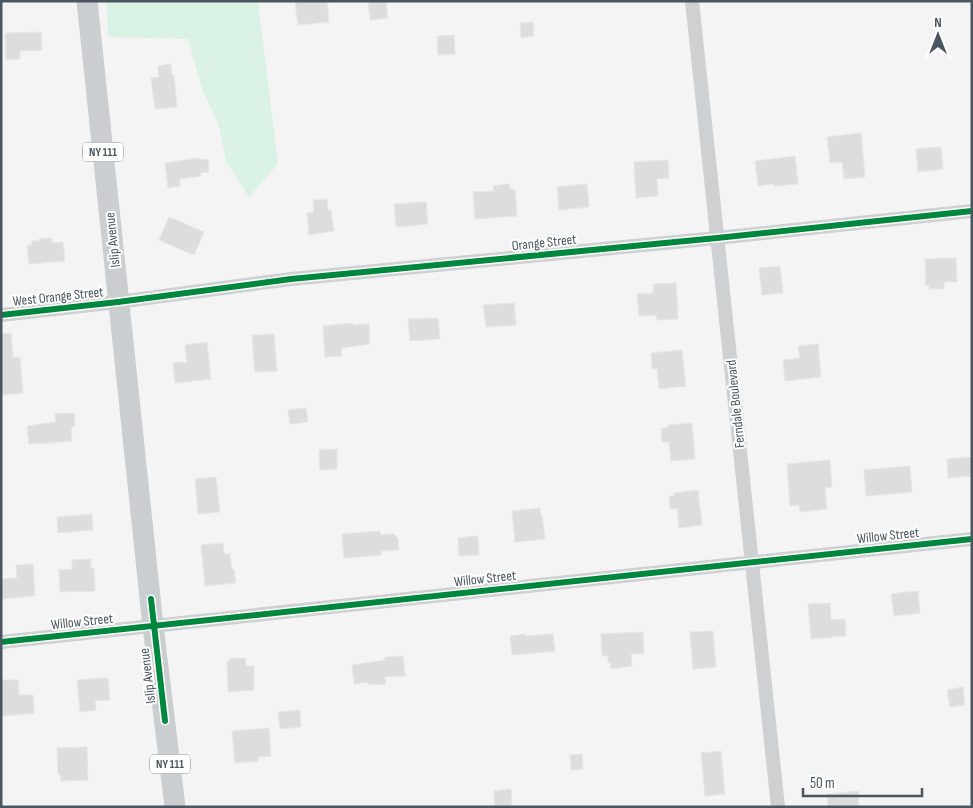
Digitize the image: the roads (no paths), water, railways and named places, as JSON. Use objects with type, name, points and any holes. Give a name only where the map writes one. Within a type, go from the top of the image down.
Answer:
[{"type":"main road","name":"Islip Avenue","points":[[87,1],[153,626],[175,807]]},
{"type":"street","name":"Ferndale Boulevard","points":[[692,1],[778,807]]},
{"type":"street","name":"Orange Street","points":[[118,302],[291,279],[718,238],[972,211]]},
{"type":"street","name":"West Orange Street","points":[[1,315],[118,302]]},
{"type":"street","name":"Willow Street","points":[[1,642],[972,539]]}]
